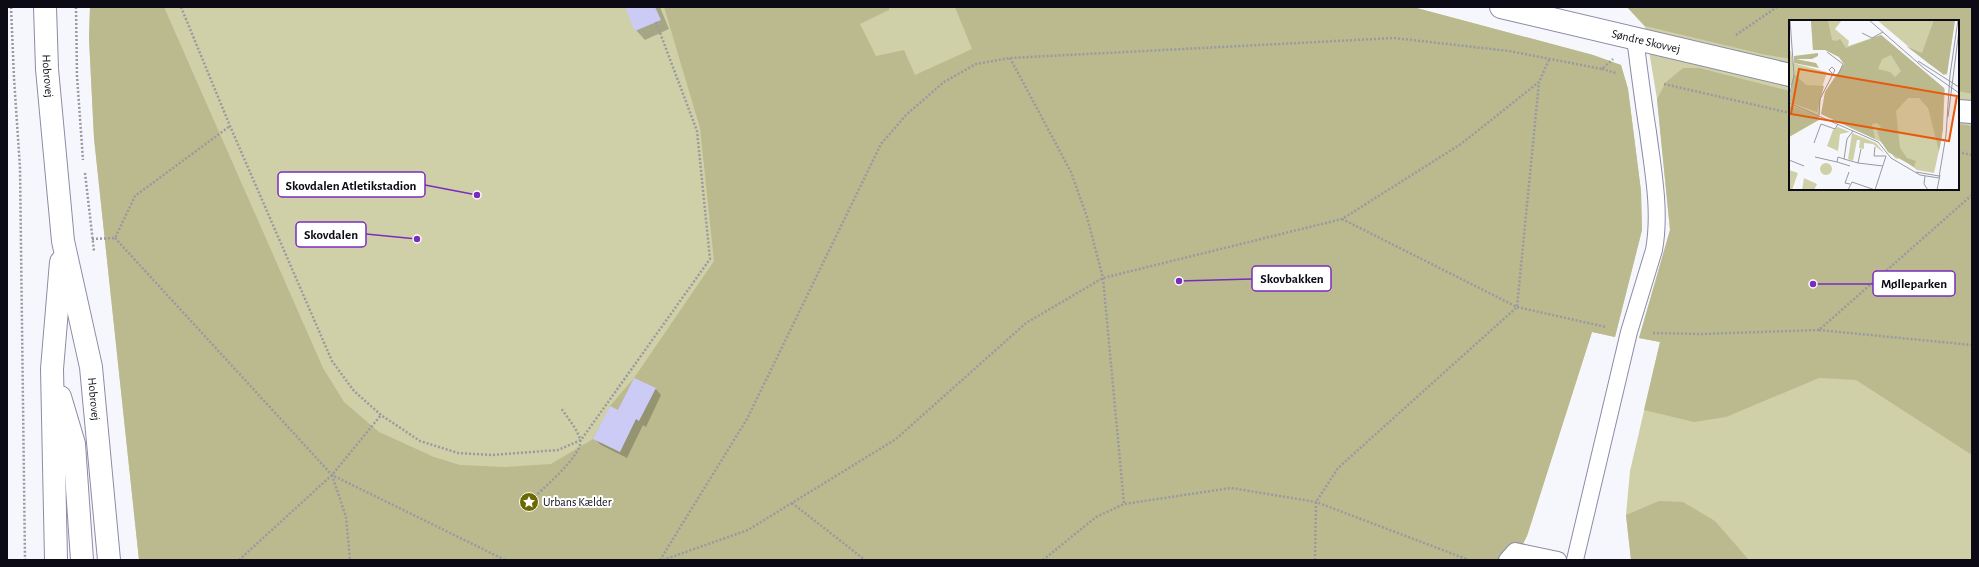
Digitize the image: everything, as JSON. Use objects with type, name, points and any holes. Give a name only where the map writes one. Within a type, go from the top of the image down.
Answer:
[{"type":"main road","name":"Hobrovej","points":[[45,7],[47,69],[63,241],[91,367],[109,560]]},
{"type":"main road","name":"Søndre Skovvej","points":[[1501,7],[1789,75]]},
{"type":"main road","points":[[1959,111],[1972,112]]},
{"type":"main road","name":"Hobrovej","points":[[56,560],[52,369],[63,241]]},
{"type":"main road","points":[[52,369],[74,444],[82,560]]},
{"type":"lane","points":[[1575,560],[1629,332],[1657,236],[1658,220],[1654,173],[1635,38]]},
{"type":"lane","points":[[1506,560],[1515,551],[1558,560]]},
{"type":"path","points":[[11,7],[20,168],[25,560]]},
{"type":"path","points":[[181,7],[230,126],[332,361],[354,391],[381,415],[420,441],[458,453],[492,455],[558,450],[581,440]]},
{"type":"path","points":[[1706,56],[1777,7]]},
{"type":"path","points":[[529,502],[566,467],[580,448],[581,440],[710,259],[697,131],[656,22]]},
{"type":"path","points":[[661,560],[747,418],[882,144],[906,115],[944,82],[976,64],[1010,58],[1394,38],[1508,51],[1602,69],[1635,38]]},
{"type":"path","points":[[1010,58],[1070,172],[1087,217],[1103,278],[1124,504]]},
{"type":"path","points":[[1315,560],[1316,502],[1338,468],[1517,307],[1539,82],[1549,60]]},
{"type":"path","points":[[661,560],[748,530],[896,439],[1026,323],[1103,278],[1342,219],[1461,144],[1539,82]]},
{"type":"path","points":[[1669,86],[1789,113]]},
{"type":"path","points":[[115,238],[135,196],[230,126]]},
{"type":"path","points":[[1959,152],[1972,155]]},
{"type":"path","points":[[92,239],[115,238]]},
{"type":"path","points":[[115,238],[332,475],[505,560]]},
{"type":"path","points":[[1818,330],[1972,345]]},
{"type":"path","points":[[561,408],[581,440]]},
{"type":"path","points":[[239,560],[332,475],[381,415]]},
{"type":"path","points":[[332,475],[346,517],[350,560]]},
{"type":"path","points":[[1043,560],[1096,517],[1124,504],[1231,488],[1316,502],[1469,560]]},
{"type":"path","points":[[792,503],[865,560]]},
{"type":"green space","points":[[90,7],[1413,7],[1593,55],[1621,65],[1628,89],[1641,191],[1642,230],[1615,337],[1592,332],[1527,536],[139,560],[94,138],[89,38]]},
{"type":"green space","points":[[90,7],[164,7],[323,368],[344,402],[379,432],[434,457],[460,465],[505,467],[551,464],[593,439],[610,406],[634,378],[714,261],[700,128],[664,7],[889,7],[889,10],[860,24],[876,56],[904,50],[915,75],[972,49],[955,7],[1413,7],[1593,55],[1621,65],[1628,89],[1641,191],[1642,230],[1615,337],[1592,332],[1527,536],[1515,560],[139,560],[94,138],[89,38]]},
{"type":"green space","points":[[1627,7],[1972,7],[1972,560],[1631,560],[1626,515],[1630,471],[1660,342],[1639,338],[1670,230],[1657,99],[1645,27]]},
{"type":"green space","points":[[1627,7],[1972,7],[1972,94],[1959,91],[1959,20],[1789,20],[1789,59],[1762,54],[1645,26]]},
{"type":"green space","points":[[1683,68],[1699,68],[1789,91],[1789,190],[1959,190],[1959,124],[1972,126],[1972,455],[1856,380],[1819,378],[1726,417],[1694,422],[1644,410],[1660,342],[1639,338],[1670,230],[1657,99],[1666,82]]},
{"type":"green space","points":[[1659,501],[1683,502],[1715,521],[1749,560],[1631,560],[1626,515]]},
{"type":"building","points":[[625,7],[655,7],[661,20],[635,31]]},
{"type":"building","points":[[634,378],[656,388],[639,421],[636,419],[620,452],[593,439],[610,406],[618,410]]},
{"type":"place","name":"Skovdalen Atletikstadion","points":[[477,195]]},
{"type":"place","name":"Skovdalen","points":[[417,239]]},
{"type":"place","name":"Skovbakken","points":[[1179,281]]},
{"type":"place","name":"Mølleparken","points":[[1813,284]]},
{"type":"place","name":"Urbans Kælder","points":[[529,502]]}]
